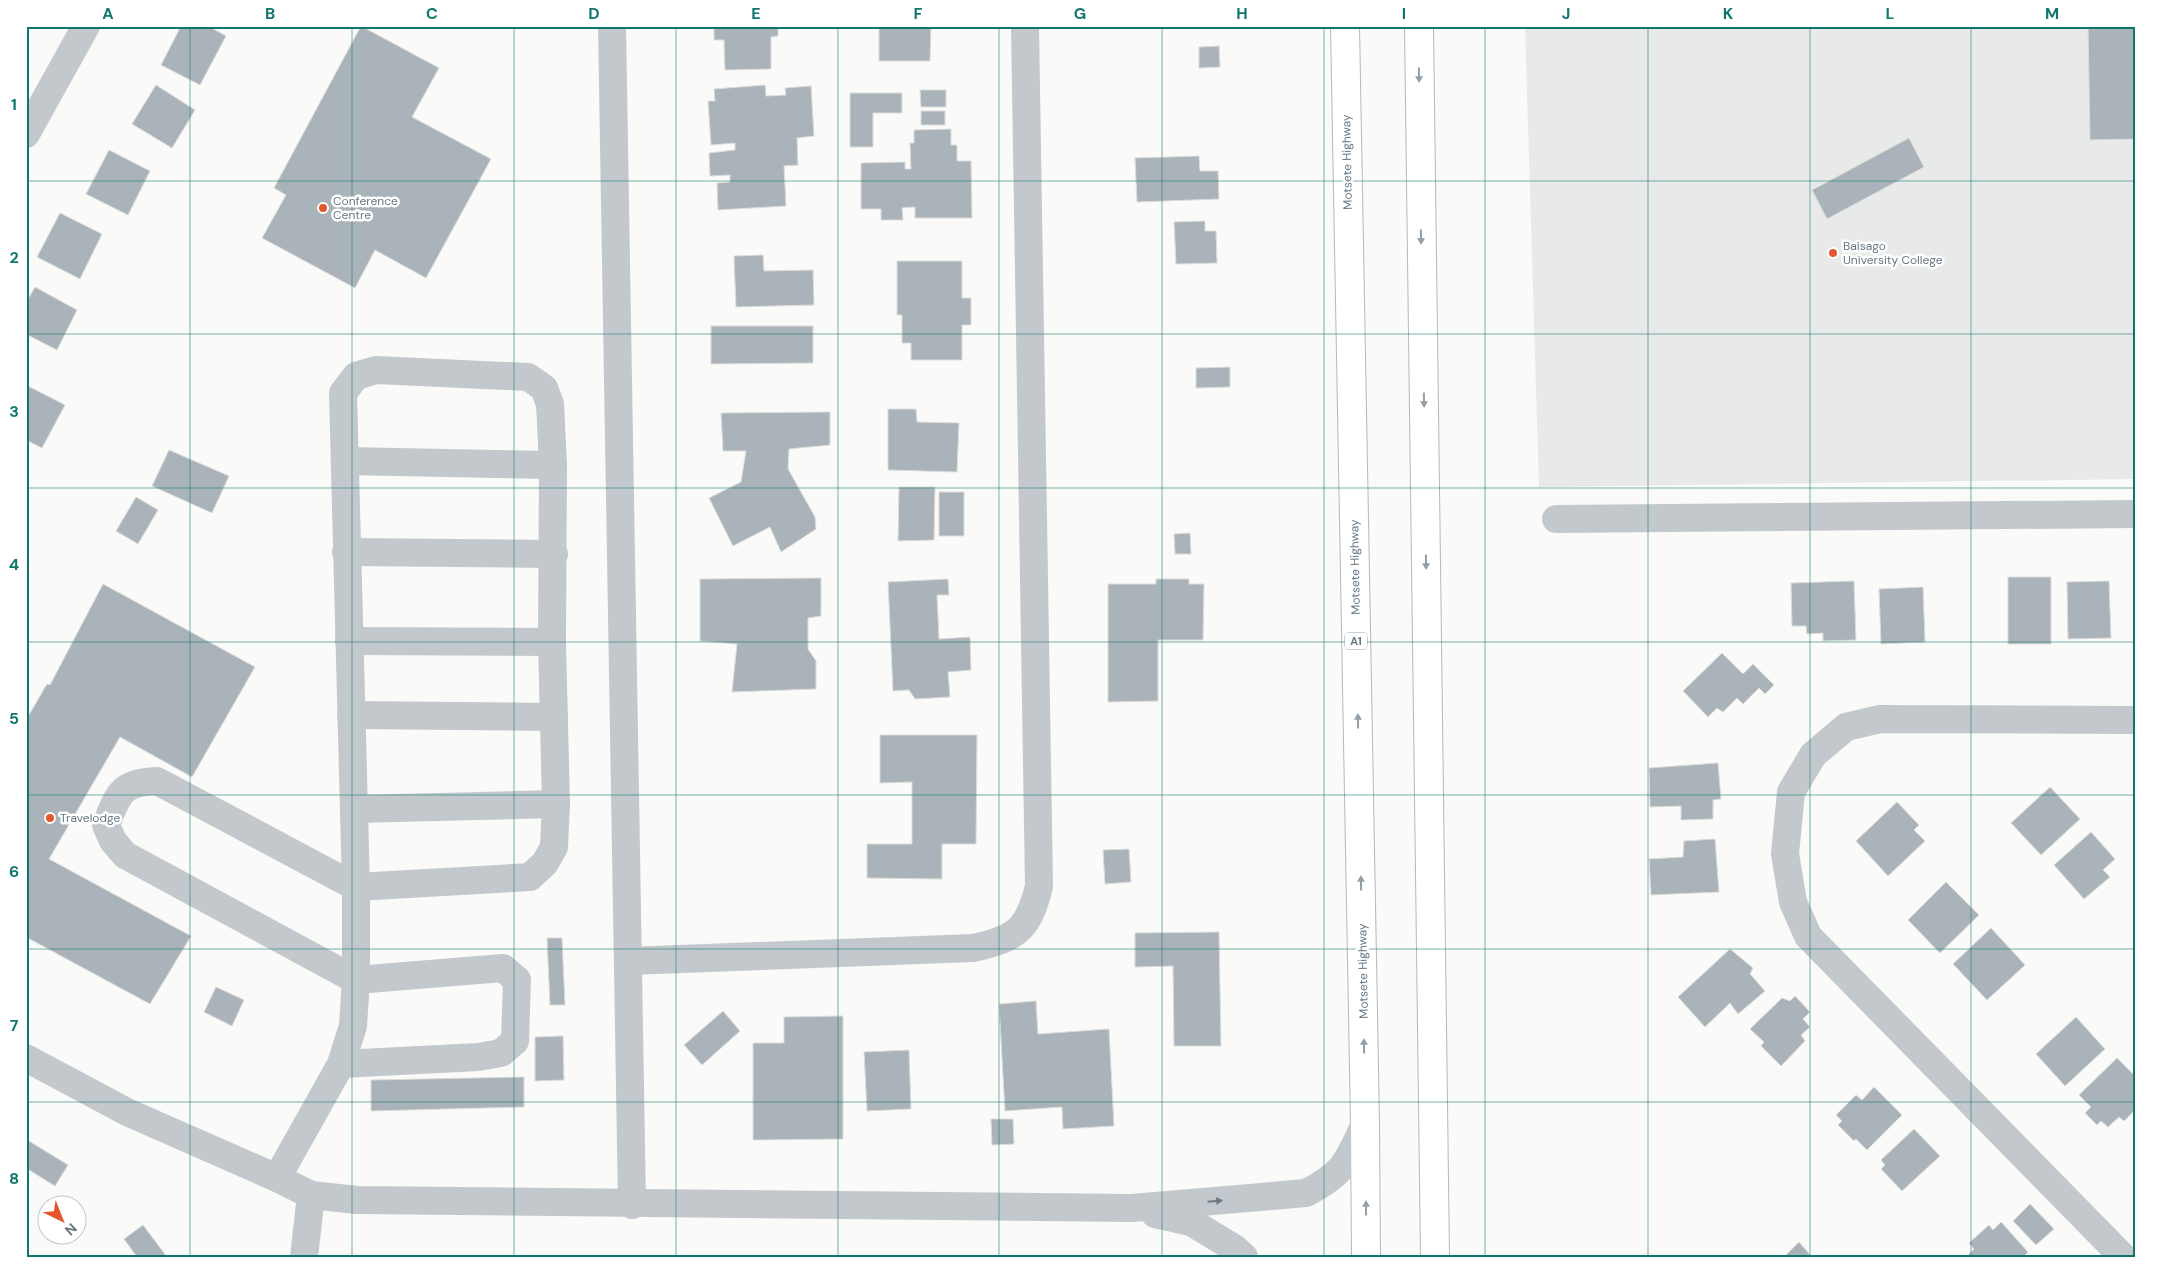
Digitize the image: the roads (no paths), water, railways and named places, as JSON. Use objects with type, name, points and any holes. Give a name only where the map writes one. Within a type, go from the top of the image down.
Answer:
[{"type":"highway","name":"Motsete Highway","points":[[1345,26],[1366,1257]]},
{"type":"highway","points":[[1418,26],[1435,1257]]},
{"type":"street","points":[[26,134],[86,26]]},
{"type":"street","points":[[612,26],[632,1205]]},
{"type":"street","points":[[628,961],[973,948],[999,943],[1018,930],[1033,911],[1039,886],[1025,26]]},
{"type":"street","points":[[277,1178],[340,1064],[353,1026],[356,980],[356,887],[346,552],[344,393],[356,376],[376,370],[528,377],[544,388],[550,404],[553,465],[554,554],[552,642],[556,804],[554,847],[545,863],[530,877],[356,887],[157,781],[139,781],[119,793],[106,824],[113,841],[125,854],[356,980],[502,968],[517,980],[515,1041],[501,1053],[478,1057],[340,1064]]},
{"type":"street","points":[[344,461],[553,465]]},
{"type":"street","points":[[1556,519],[2135,514]]},
{"type":"street","points":[[346,552],[554,554]]},
{"type":"street","points":[[349,641],[552,642]]},
{"type":"street","points":[[351,715],[554,717]]},
{"type":"street","points":[[2123,1257],[1808,936],[1793,902],[1785,854],[1791,792],[1812,755],[1846,727],[1880,719],[2135,720]]},
{"type":"street","points":[[354,809],[556,804]]},
{"type":"street","points":[[26,1058],[127,1112],[277,1178],[311,1195],[357,1200],[632,1205],[1132,1208],[1306,1194],[1329,1182],[1347,1164],[1365,1124]]},
{"type":"street","points":[[304,1257],[311,1195]]},
{"type":"street","points":[[1132,1208],[1191,1222],[1234,1248],[1244,1257]]},
{"type":"place","name":"Conference Centre","points":[[323,208]]},
{"type":"place","name":"Baisago University College","points":[[1833,253]]},
{"type":"place","name":"Travelodge","points":[[50,818]]}]
